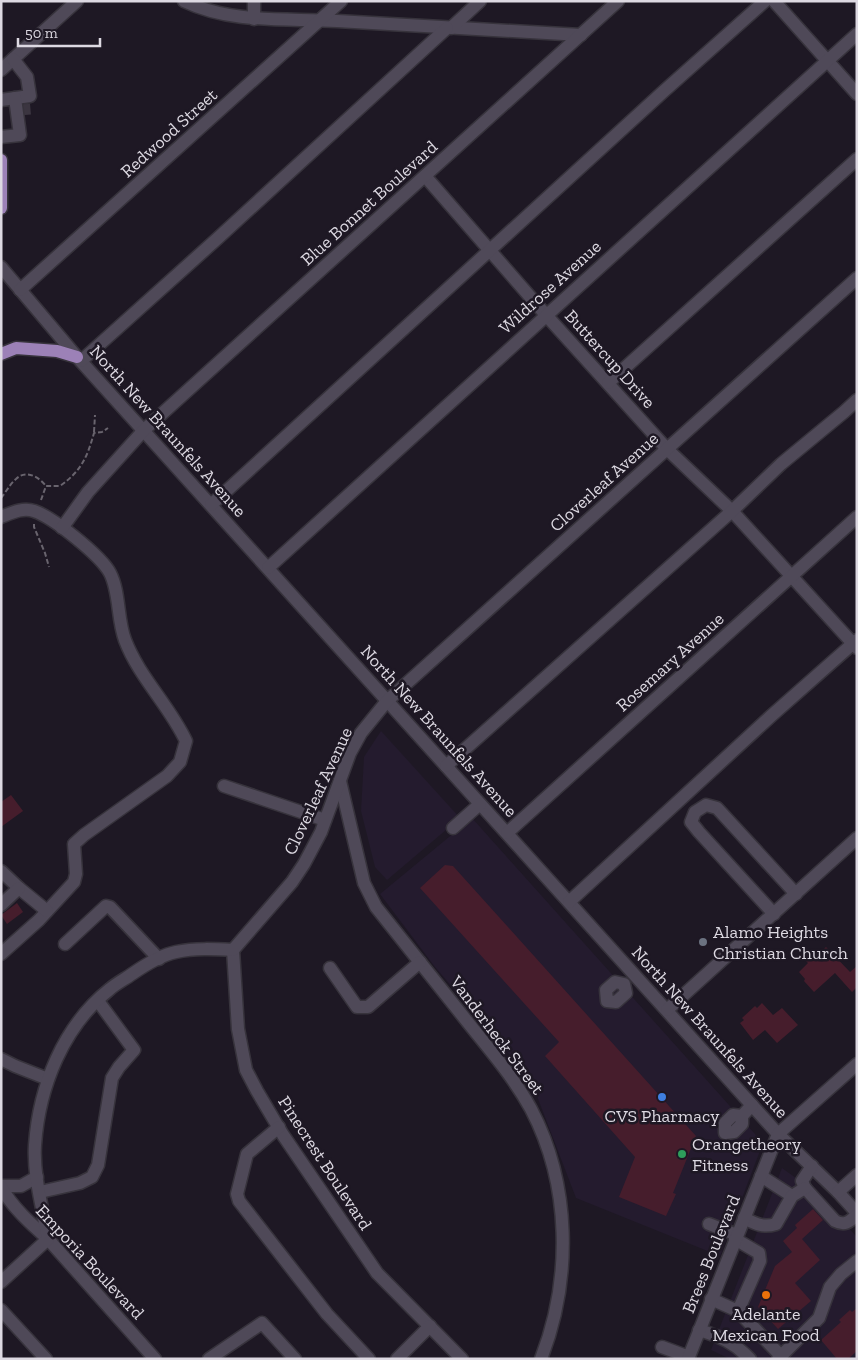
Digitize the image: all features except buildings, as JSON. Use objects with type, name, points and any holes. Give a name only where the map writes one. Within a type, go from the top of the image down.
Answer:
[{"type":"main road","points":[[1,160],[1,208]]},
{"type":"main road","points":[[1,354],[16,348],[57,351],[79,359]]},
{"type":"street","points":[[1,70],[77,1]]},
{"type":"street","points":[[254,1],[254,19]]},
{"type":"street","name":"Redwood Street","points":[[20,290],[341,1]]},
{"type":"street","points":[[79,359],[218,238],[480,1]]},
{"type":"street","name":"Blue Bonnet Boulevard","points":[[62,528],[93,486],[144,430],[618,1]]},
{"type":"street","points":[[211,504],[765,1]]},
{"type":"street","points":[[774,1],[857,94]]},
{"type":"street","points":[[184,2],[244,19],[320,20],[581,35]]},
{"type":"street","name":"Wildrose Avenue","points":[[268,568],[826,60],[857,34]]},
{"type":"street","points":[[1,137],[20,135],[19,126],[22,103],[30,96],[27,77],[13,59]]},
{"type":"street","points":[[1,100],[22,103]]},
{"type":"street","points":[[19,126],[26,118],[22,103]]},
{"type":"street","points":[[608,383],[857,159]]},
{"type":"street","name":"Buttercup Drive","points":[[425,176],[546,315],[667,448],[732,511],[855,644]]},
{"type":"street","name":"North New Braunfels Avenue","points":[[1,267],[79,359],[778,1134],[838,1192],[857,1214]]},
{"type":"street","name":"Cloverleaf Avenue","points":[[233,950],[292,882],[304,864],[325,820],[357,740],[388,701],[857,278]]},
{"type":"street","points":[[446,766],[732,511],[781,464],[857,400]]},
{"type":"street","points":[[1,517],[16,511],[33,510],[49,518],[99,557],[110,574],[125,640],[146,679],[178,725],[186,741],[180,762],[167,776],[74,844],[76,874],[74,882],[47,911],[1,954]]},
{"type":"street","name":"Rosemary Avenue","points":[[507,833],[857,517]]},
{"type":"street","points":[[569,902],[770,716],[855,644]]},
{"type":"street","name":"Vanderheck Street","points":[[340,781],[364,883],[376,907],[509,1074],[530,1107],[539,1126],[553,1167],[560,1203],[564,1242],[562,1279],[557,1310],[541,1359]]},
{"type":"street","points":[[224,786],[325,820]]},
{"type":"street","points":[[453,828],[480,804]]},
{"type":"street","points":[[774,914],[698,832],[691,822],[695,812],[706,805],[717,808],[796,894]]},
{"type":"street","points":[[667,1010],[857,838]]},
{"type":"street","points":[[1,871],[47,911]]},
{"type":"street","points":[[1,905],[19,888]]},
{"type":"street","points":[[65,944],[106,906],[110,907],[159,959]]},
{"type":"street","points":[[1,1282],[48,1239],[35,1165],[36,1136],[45,1088],[66,1040],[110,988],[147,964],[175,952],[205,949],[233,950]]},
{"type":"street","name":"Pinecrest Boulevard","points":[[233,950],[238,1029],[246,1070],[257,1091],[278,1127],[377,1273],[462,1359]]},
{"type":"street","points":[[330,968],[358,1007],[368,1007],[420,962]]},
{"type":"street","points":[[624,984],[634,974]]},
{"type":"street","points":[[40,1192],[80,1183],[92,1177],[98,1165],[112,1078],[119,1066],[134,1050],[98,1001]]},
{"type":"street","points":[[1,1059],[48,1079]]},
{"type":"street","points":[[778,1134],[857,1064]]},
{"type":"street","points":[[742,1116],[752,1105]]},
{"type":"street","points":[[278,1127],[247,1154],[237,1194],[239,1201],[327,1314],[369,1359]]},
{"type":"street","name":"Brees Boulevard","points":[[688,1358],[778,1134]]},
{"type":"street","points":[[812,1166],[802,1181],[805,1188],[835,1221],[842,1224],[849,1222],[857,1214]]},
{"type":"street","points":[[838,1192],[857,1175]]},
{"type":"street","points":[[761,1176],[792,1196]]},
{"type":"street","points":[[1,1187],[22,1186],[37,1177]]},
{"type":"street","name":"Emporia Boulevard","points":[[1,1187],[34,1227],[48,1239],[155,1359]]},
{"type":"street","points":[[744,1218],[758,1225],[768,1226],[776,1224],[792,1196],[805,1188]]},
{"type":"street","points":[[709,1224],[736,1237],[756,1250],[760,1257],[738,1311]]},
{"type":"street","points":[[711,1299],[738,1311],[780,1357],[819,1318],[830,1287],[857,1261]]},
{"type":"street","points":[[1,1310],[46,1359]]},
{"type":"street","points":[[209,1359],[262,1323],[295,1359]]},
{"type":"street","points":[[397,1359],[430,1326]]},
{"type":"street","points":[[699,1330],[720,1336],[733,1343],[750,1359]]},
{"type":"street","points":[[662,1347],[688,1358]]},
{"type":"path","points":[[46,486],[60,486],[79,468],[87,456],[94,433],[95,415]]},
{"type":"path","points":[[94,433],[102,432],[108,428]]},
{"type":"path","points":[[1,498],[15,479],[20,476],[30,474],[41,479],[46,486]]},
{"type":"path","points":[[40,503],[46,486]]},
{"type":"path","points":[[36,516],[34,527],[50,567]]},
{"type":"shaded area","points":[[381,731],[460,818],[387,880],[375,867],[361,811],[364,757]]},
{"type":"shaded area","points":[[472,818],[763,1143],[720,1256],[576,1198],[530,1078],[435,967],[380,894]]},
{"type":"shaded area","points":[[782,1168],[814,1191],[857,1237],[857,1359],[730,1359],[711,1350]]},
{"type":"tunnel","points":[[24,104],[25,115]]},
{"type":"place","name":"Alamo Heights Christian Church","points":[[703,942]]},
{"type":"place","name":"CVS Pharmacy","points":[[662,1097]]},
{"type":"place","name":"Orangetheory Fitness","points":[[682,1154]]},
{"type":"place","name":"Adelante Mexican Food","points":[[766,1295]]}]
